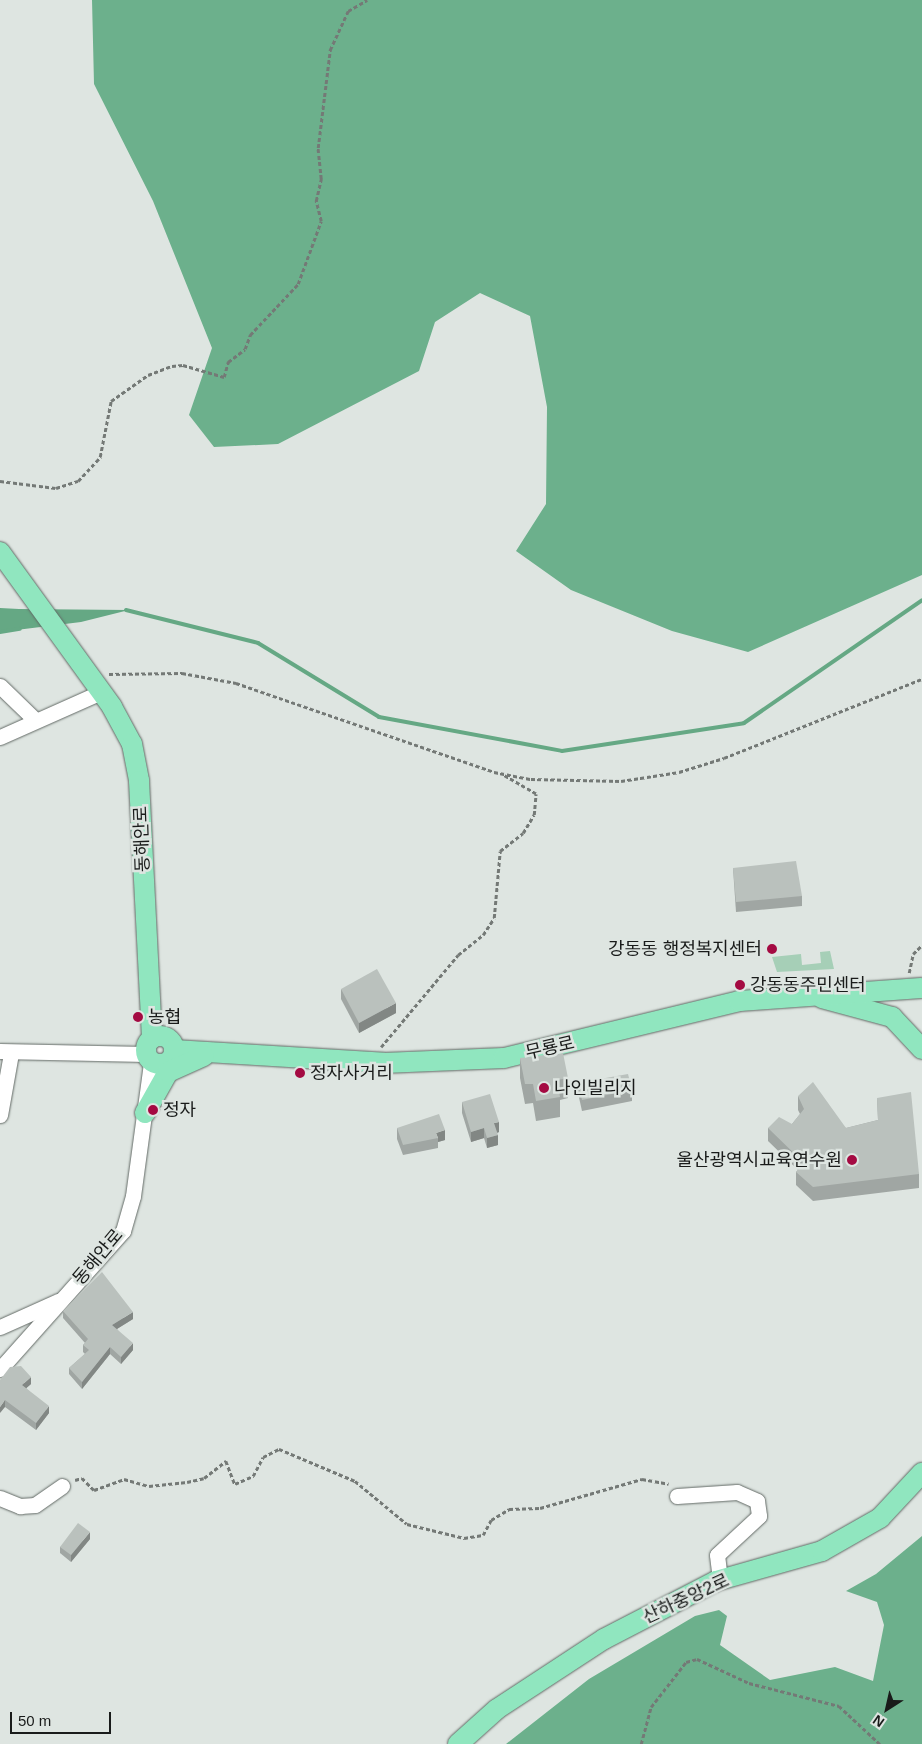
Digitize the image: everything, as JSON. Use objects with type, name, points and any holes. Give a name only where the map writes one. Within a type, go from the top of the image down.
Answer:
[{"type":"main road","name":"동해안로","points":[[0,552],[120,718],[136,760],[150,1051]]},
{"type":"main road","name":"무룡로","points":[[150,1051],[166,1038],[174,1050],[369,1062],[504,1058],[701,1008],[816,995],[914,988]]},
{"type":"main road","points":[[816,995],[841,1006],[873,1009],[892,1017],[922,1049]]},
{"type":"main road","points":[[145,1113],[168,1072],[215,1052]]},
{"type":"main road","name":"산하중앙2로","points":[[458,1744],[497,1709],[604,1639],[720,1580],[822,1551],[880,1518],[922,1473]]},
{"type":"street","points":[[1,734],[96,686]]},
{"type":"street","points":[[1,687],[34,719]]},
{"type":"street","points":[[0,1115],[6,1052],[150,1051]]},
{"type":"street","name":"동해안로","points":[[0,1369],[122,1231],[130,1213],[145,1113],[150,1051]]},
{"type":"street","points":[[0,1327],[60,1301]]},
{"type":"street","points":[[0,1498],[20,1506],[35,1506],[62,1486]]},
{"type":"street","points":[[677,1496],[737,1492],[757,1502],[759,1516],[717,1555],[720,1580]]},
{"type":"path","points":[[0,481],[56,488],[78,481],[100,458],[111,401],[148,375],[172,366],[184,365],[224,377],[228,362],[246,349],[250,334],[298,284],[321,221],[316,201],[320,179],[318,148],[330,50],[348,12],[367,0]]},
{"type":"path","points":[[96,686],[120,671],[150,670],[236,683],[500,773],[531,779],[621,781],[679,772],[754,748],[922,679]]},
{"type":"path","points":[[369,1062],[458,955],[483,936],[494,918],[500,851],[523,833],[534,815],[536,794],[500,773]]},
{"type":"path","points":[[914,988],[914,954],[922,945]]},
{"type":"path","points":[[62,1486],[82,1478],[94,1490],[124,1479],[149,1486],[187,1482],[204,1478],[226,1461],[235,1484],[253,1476],[263,1457],[279,1449],[355,1481],[407,1524],[464,1538],[483,1535],[491,1520],[509,1509],[540,1508],[642,1479],[668,1483],[677,1496]]},
{"type":"path","points":[[641,1744],[651,1707],[686,1662],[697,1660],[749,1683],[839,1706],[880,1744]]},
{"type":"shaded area","points":[[92,0],[922,0],[922,575],[748,652],[672,631],[571,590],[516,551],[546,504],[547,407],[530,316],[480,293],[435,322],[419,371],[278,444],[214,447],[189,415],[212,348],[153,201],[94,84]]},
{"type":"shaded area","points":[[0,608],[129,610],[81,622],[0,632]]},
{"type":"shaded area","points":[[830,951],[834,969],[777,972],[772,957],[801,954],[802,965],[821,963],[820,952]]},
{"type":"shaded area","points":[[922,1536],[922,1744],[506,1744],[589,1679],[695,1616],[719,1610],[727,1616],[720,1645],[770,1680],[835,1667],[873,1681],[884,1625],[877,1602],[846,1591],[876,1574]]},
{"type":"building","name":"강동동 행정복지센터","points":[[796,861],[802,896],[736,902],[733,868]]},
{"type":"building","points":[[377,969],[396,1003],[359,1023],[341,989]]},
{"type":"building","points":[[563,1053],[568,1078],[557,1080],[560,1097],[536,1101],[533,1084],[525,1084],[520,1058]]},
{"type":"building","points":[[628,1074],[632,1090],[582,1100],[578,1083]]},
{"type":"building","name":"울산광역시교육연수원","points":[[813,1082],[846,1128],[878,1120],[877,1098],[911,1092],[919,1174],[813,1187],[796,1172],[804,1163],[768,1128],[779,1117],[792,1124],[804,1109],[798,1096]]},
{"type":"building","points":[[490,1094],[499,1122],[494,1123],[498,1135],[487,1138],[484,1128],[471,1132],[462,1102]]},
{"type":"building","points":[[439,1114],[445,1130],[436,1133],[438,1138],[403,1145],[397,1128]]},
{"type":"building","points":[[102,1272],[133,1312],[112,1325],[133,1343],[121,1357],[110,1347],[82,1382],[69,1368],[89,1350],[83,1345],[88,1339],[63,1311]]},
{"type":"building","points":[[21,1366],[31,1377],[22,1385],[49,1406],[36,1423],[5,1400],[0,1407],[0,1380],[10,1367]]},
{"type":"building","points":[[78,1523],[90,1532],[71,1555],[60,1547]]},
{"type":"waterway","points":[[126,610],[258,643],[379,717],[562,751],[744,723],[922,600]]},
{"type":"waterway","points":[[0,632],[20,629]]},
{"type":"place","name":"강동동 행정복지센터","points":[[772,949]]},
{"type":"place","name":"강동동주민센터","points":[[740,985]]},
{"type":"place","name":"농협","points":[[138,1017]]},
{"type":"place","name":"정자사거리","points":[[300,1073]]},
{"type":"place","name":"나인빌리지","points":[[544,1088]]},
{"type":"place","name":"정자","points":[[153,1110]]},
{"type":"place","name":"울산광역시교육연수원","points":[[852,1160]]}]
